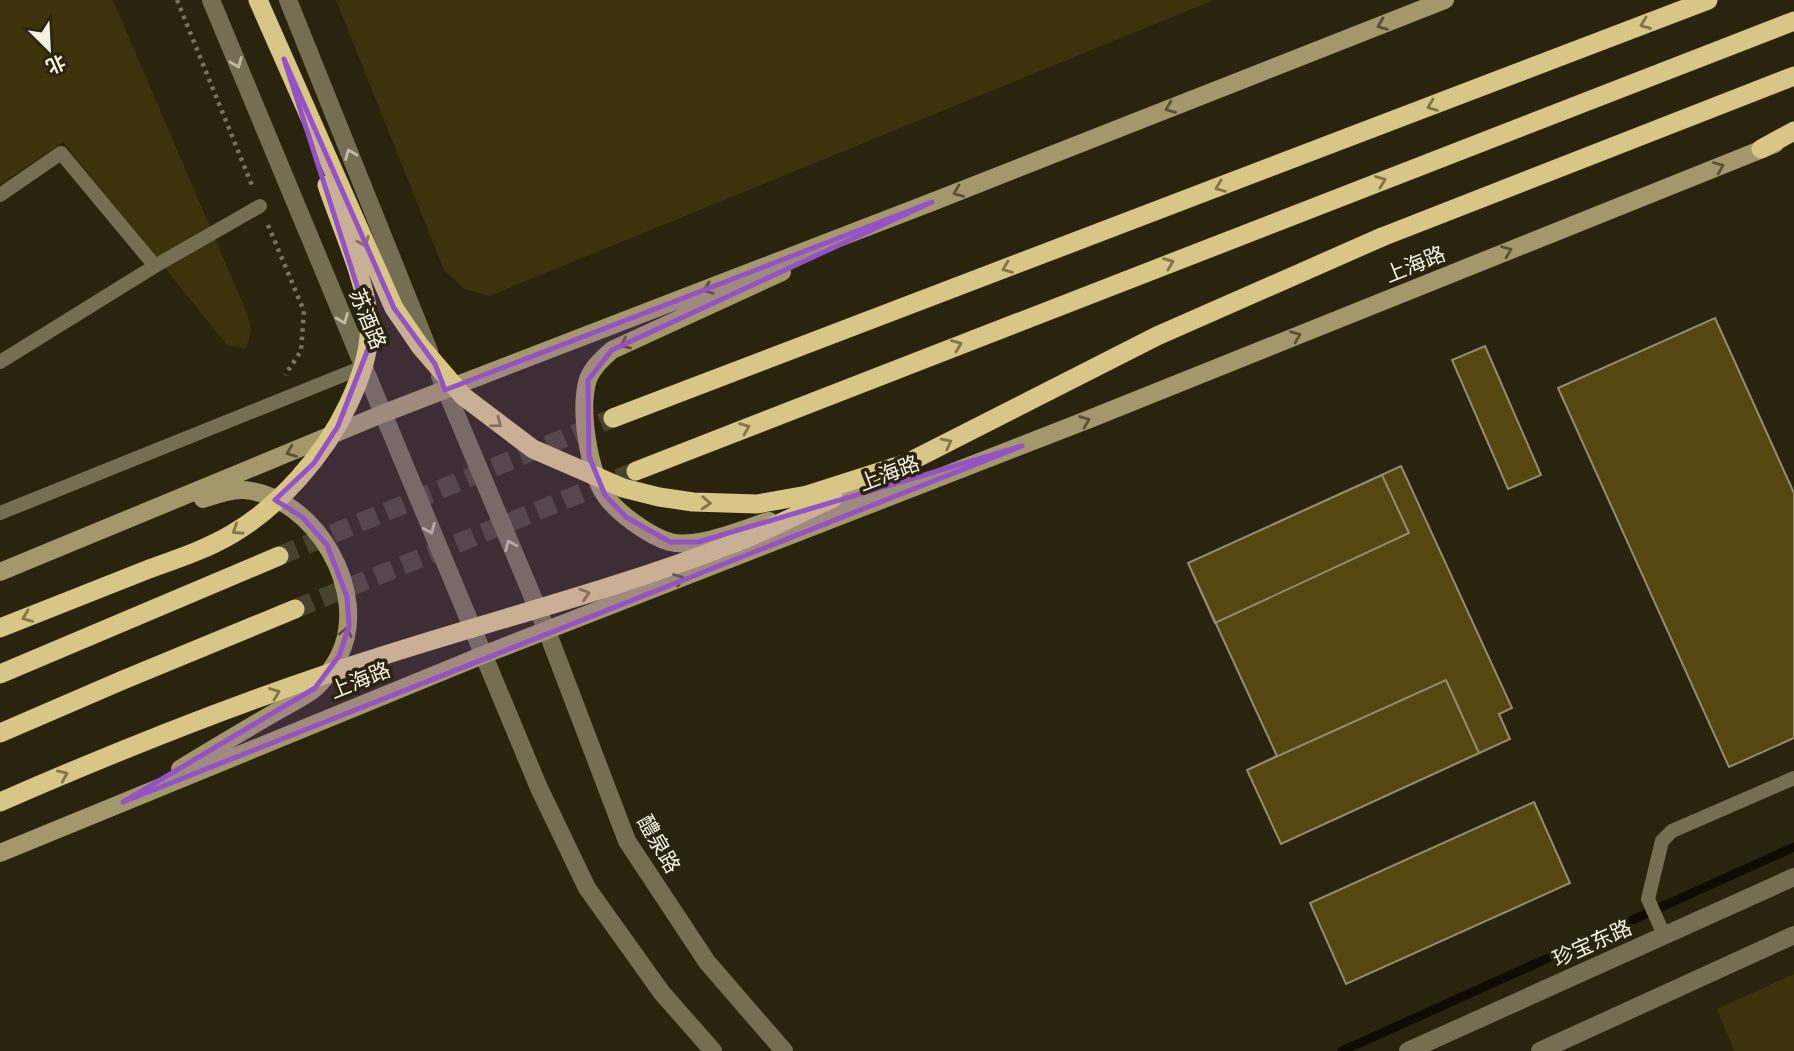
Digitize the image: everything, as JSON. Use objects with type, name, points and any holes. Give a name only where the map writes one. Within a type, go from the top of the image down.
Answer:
[{"type":"highway","points":[[258,0],[394,309],[420,346],[463,397],[533,449],[623,488],[693,502],[727,504],[757,504],[807,495],[907,463]]},
{"type":"highway","points":[[613,418],[1708,0]]},
{"type":"highway","points":[[636,471],[1794,21]]},
{"type":"highway","points":[[0,628],[232,534],[257,516],[314,463],[338,426],[352,396],[368,349],[369,323],[364,294],[284,59]]},
{"type":"highway","points":[[0,802],[84,765],[301,683],[613,586],[734,544],[907,463],[1157,336],[1382,236],[1794,76]]},
{"type":"highway","points":[[1761,149],[1794,134]]},
{"type":"highway","points":[[0,674],[279,556]]},
{"type":"highway","points":[[0,733],[295,609]]},
{"type":"main road","points":[[4,570],[382,414],[1445,0]]},
{"type":"main road","name":"上海路","points":[[0,853],[483,655],[1022,446],[1761,149]]},
{"type":"main road","points":[[932,202],[612,351],[595,366],[588,380],[585,427],[589,456],[605,495],[626,517],[646,531],[670,542],[698,542],[1022,446]]},
{"type":"main road","points":[[4,570],[200,500],[221,493],[244,490],[286,504],[327,545],[347,597],[349,626],[339,656],[315,688],[123,802]]},
{"type":"street","name":"苏酒路","points":[[211,0],[483,655]]},
{"type":"street","points":[[288,0],[445,390],[547,631]]},
{"type":"street","name":"醴泉路","points":[[547,631],[627,841],[707,962],[784,1051]]},
{"type":"street","points":[[483,655],[539,788],[587,888],[662,993],[713,1051]]},
{"type":"street","name":"珍宝东路","points":[[1408,1051],[1794,877]]},
{"type":"street","points":[[1540,1051],[1794,935]]},
{"type":"lane","points":[[0,195],[61,153],[155,266]]},
{"type":"lane","points":[[0,362],[155,266],[260,206]]},
{"type":"lane","points":[[0,513],[363,367]]},
{"type":"lane","points":[[1664,935],[1647,899],[1662,841],[1672,831],[1794,778]]},
{"type":"path","points":[[177,0],[304,310],[301,351],[286,374],[277,380]]},
{"type":"highlighted area","points":[[284,59],[394,308],[435,364],[445,390],[932,202],[612,350],[588,380],[589,456],[605,495],[626,517],[670,542],[698,542],[1022,446],[123,802],[315,688],[339,656],[349,626],[347,597],[327,545],[302,517],[275,500],[314,463],[338,426],[368,349],[369,323]]},
{"type":"shaded area","points":[[0,0],[113,0],[247,313],[251,330],[246,349],[227,345],[63,142],[0,185]]},
{"type":"shaded area","points":[[336,0],[1214,0],[489,296],[464,289],[444,270]]},
{"type":"shaded area","points":[[1794,974],[1794,1051],[1734,1051],[1717,1009]]},
{"type":"building","points":[[1715,318],[1794,493],[1794,738],[1729,767],[1558,388]]},
{"type":"building","points":[[1485,346],[1541,475],[1508,489],[1452,360]]},
{"type":"building","points":[[1401,466],[1512,708],[1499,714],[1510,739],[1281,844],[1247,770],[1277,756],[1188,563]]},
{"type":"building","points":[[1382,475],[1409,533],[1215,623],[1188,563]]},
{"type":"building","points":[[1446,680],[1479,753],[1281,844],[1247,770]]},
{"type":"building","points":[[1534,802],[1570,883],[1346,984],[1310,903]]},
{"type":"waterway","points":[[1342,1051],[1794,847]]},
{"type":"tunnel","points":[[279,556],[613,418]]},
{"type":"tunnel","points":[[295,609],[636,471]]}]
